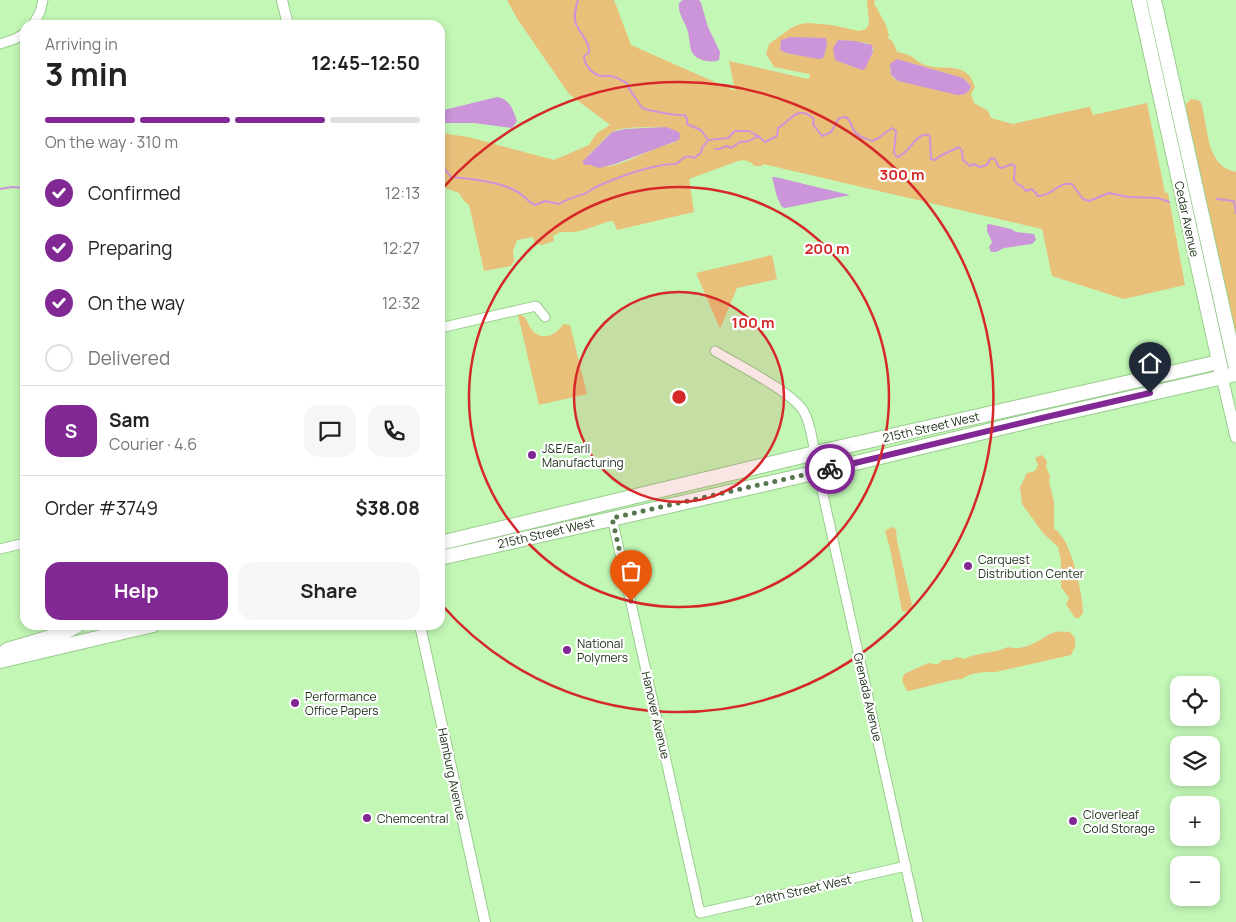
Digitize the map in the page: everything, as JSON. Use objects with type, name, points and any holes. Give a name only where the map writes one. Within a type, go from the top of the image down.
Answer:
[{"type":"main road","name":"Cedar Avenue","points":[[1139,0],[1219,362],[1229,376],[1236,437]]},
{"type":"main road","name":"Cedar Avenue","points":[[1154,0],[1235,361]]},
{"type":"main road","name":"215th Street West","points":[[445,542],[815,453],[1219,362]]},
{"type":"main road","name":"215th Street West","points":[[445,557],[1229,376]]},
{"type":"main road","points":[[818,472],[834,458],[898,440],[913,431]]},
{"type":"main road","points":[[706,497],[748,482],[802,467],[815,453]]},
{"type":"main road","points":[[0,642],[52,630]]},
{"type":"main road","points":[[0,656],[7,650],[69,630]]},
{"type":"main road","points":[[0,661],[131,630]]},
{"type":"street","points":[[36,20],[43,0]]},
{"type":"street","points":[[282,0],[287,20]]},
{"type":"street","points":[[0,44],[20,36]]},
{"type":"street","points":[[445,327],[536,306],[545,317]]},
{"type":"street","points":[[715,351],[772,385],[797,403],[805,413],[815,453]]},
{"type":"street","points":[[1219,362],[1235,361]]},
{"type":"street","name":"Grenada Avenue","points":[[818,472],[918,922]]},
{"type":"street","name":"Hanover Avenue","points":[[612,518],[700,913]]},
{"type":"street","points":[[0,549],[20,544]]},
{"type":"street","name":"Hamburg Avenue","points":[[421,630],[485,922]]},
{"type":"street","name":"218th Street West","points":[[700,913],[906,866]]},
{"type":"shaded area","points":[[507,0],[614,0],[631,45],[735,91],[729,61],[808,79],[810,77],[809,74],[774,67],[766,54],[769,44],[791,28],[800,24],[832,25],[859,31],[866,29],[869,24],[867,0],[875,0],[874,3],[886,25],[889,36],[887,37],[893,42],[897,52],[909,55],[925,65],[954,68],[966,73],[971,78],[975,87],[971,94],[974,103],[988,111],[991,118],[1013,124],[1088,107],[1090,107],[1093,115],[1147,103],[1165,193],[1168,193],[1185,285],[1124,299],[1052,276],[1042,229],[763,164],[762,166],[754,166],[752,163],[744,160],[689,179],[694,212],[617,230],[613,221],[610,221],[575,232],[560,232],[553,236],[554,241],[542,245],[535,244],[533,237],[517,240],[513,251],[514,261],[511,266],[484,271],[469,205],[459,193],[445,188],[445,134],[468,137],[554,160],[589,145],[597,133],[610,125],[569,94],[518,20]],"holes":[[[841,40],[867,43],[874,48],[872,55],[862,70],[836,60]],[[827,44],[824,56],[821,59],[786,53],[780,50]],[[897,59],[963,78],[971,86],[970,90],[961,95],[898,81],[892,77],[890,70]],[[666,127],[679,140],[616,165],[599,167],[590,165],[589,154],[612,132],[623,128]]]},
{"type":"shaded area","points":[[683,0],[699,0],[701,3],[708,27],[720,52],[719,60],[706,61],[692,53],[689,35],[679,10],[679,3]]},
{"type":"shaded area","points":[[790,37],[826,38],[827,44],[824,57],[818,59],[786,53],[780,50],[781,40]]},
{"type":"shaded area","points":[[838,40],[872,45],[873,52],[865,69],[862,70],[835,60],[833,48]]},
{"type":"shaded area","points":[[897,59],[963,78],[971,86],[970,89],[966,94],[957,95],[898,81],[891,75],[890,64]]},
{"type":"shaded area","points":[[497,97],[508,103],[517,121],[512,128],[474,123],[445,123],[445,110]]},
{"type":"shaded area","points":[[1191,99],[1198,100],[1201,103],[1213,154],[1226,168],[1236,172],[1236,335],[1186,109],[1186,104]]},
{"type":"shaded area","points":[[666,127],[679,132],[679,140],[615,164],[599,168],[585,165],[582,162],[612,132],[625,129]]},
{"type":"shaded area","points":[[772,177],[850,195],[785,208],[782,207],[777,197]]},
{"type":"shaded area","points":[[987,225],[1016,232],[1034,234],[1036,240],[1032,244],[991,252],[989,247],[992,242],[987,231]]},
{"type":"shaded area","points":[[772,255],[777,279],[737,288],[720,329],[696,273]]},
{"type":"shaded area","points":[[520,314],[526,319],[532,330],[540,336],[553,334],[563,324],[570,325],[587,394],[539,405],[518,315]]},
{"type":"shaded area","points":[[1042,455],[1047,461],[1046,467],[1050,476],[1049,482],[1054,502],[1054,529],[1060,534],[1071,554],[1081,593],[1083,613],[1079,618],[1075,618],[1066,604],[1069,598],[1061,587],[1061,560],[1058,547],[1043,533],[1022,504],[1020,487],[1027,473],[1035,471],[1038,465],[1035,458]]},
{"type":"shaded area","points":[[891,527],[896,529],[912,605],[909,612],[902,611],[885,531]]},
{"type":"shaded area","points":[[1070,632],[1075,638],[1075,647],[1071,655],[996,672],[974,674],[962,679],[909,691],[906,690],[902,680],[904,674],[928,663],[937,664],[942,660],[951,660],[957,657],[964,659],[1008,647],[1025,647],[1052,633]]},
{"type":"waterway","points":[[578,0],[575,21],[588,45],[589,53],[584,56],[590,69],[595,74],[613,77],[627,83],[642,108],[685,115],[687,124],[701,130],[708,140]]},
{"type":"waterway","points":[[715,149],[727,146],[731,148],[740,142],[749,141],[758,136],[765,142],[777,136],[778,128],[799,113],[814,119],[813,124],[822,136],[831,132],[839,118],[846,117],[856,133],[872,141],[892,128],[896,131],[894,153],[897,157],[906,152],[920,137],[929,135],[931,159],[935,160],[959,147],[962,151],[963,160],[970,166],[974,164],[980,167],[987,165],[990,159],[994,158],[999,167],[1002,168],[1012,164],[1015,166],[1014,180],[1018,185],[1022,186],[1026,191],[1032,189],[1038,196],[1043,196],[1063,185],[1072,184],[1083,199],[1089,201],[1109,193],[1128,197],[1158,198],[1169,202]]},
{"type":"waterway","points":[[708,140],[728,138],[735,131],[749,131],[758,136]]},
{"type":"waterway","points":[[445,169],[451,177],[484,181],[509,188],[518,192],[535,205],[545,201],[559,204],[626,175],[657,166],[676,164],[686,157],[694,158],[701,153],[708,140]]},
{"type":"waterway","points":[[0,189],[20,188]]},
{"type":"waterway","points":[[1217,199],[1234,201],[1236,213]]},
{"type":"way so far","points":[[631,601],[612,518],[830,469]]},
{"type":"place","name":"J&E/Earll Manufacturing","points":[[532,455]]},
{"type":"place","name":"Carquest Distribution Center","points":[[968,566]]},
{"type":"place","name":"National Polymers","points":[[567,650]]},
{"type":"place","name":"Performance Office Papers","points":[[295,703]]},
{"type":"place","name":"Chemcentral","points":[[367,818]]},
{"type":"place","name":"Cloverleaf Cold Storage","points":[[1073,821]]},
{"type":"route","points":[[830,469],[1150,393]]}]
